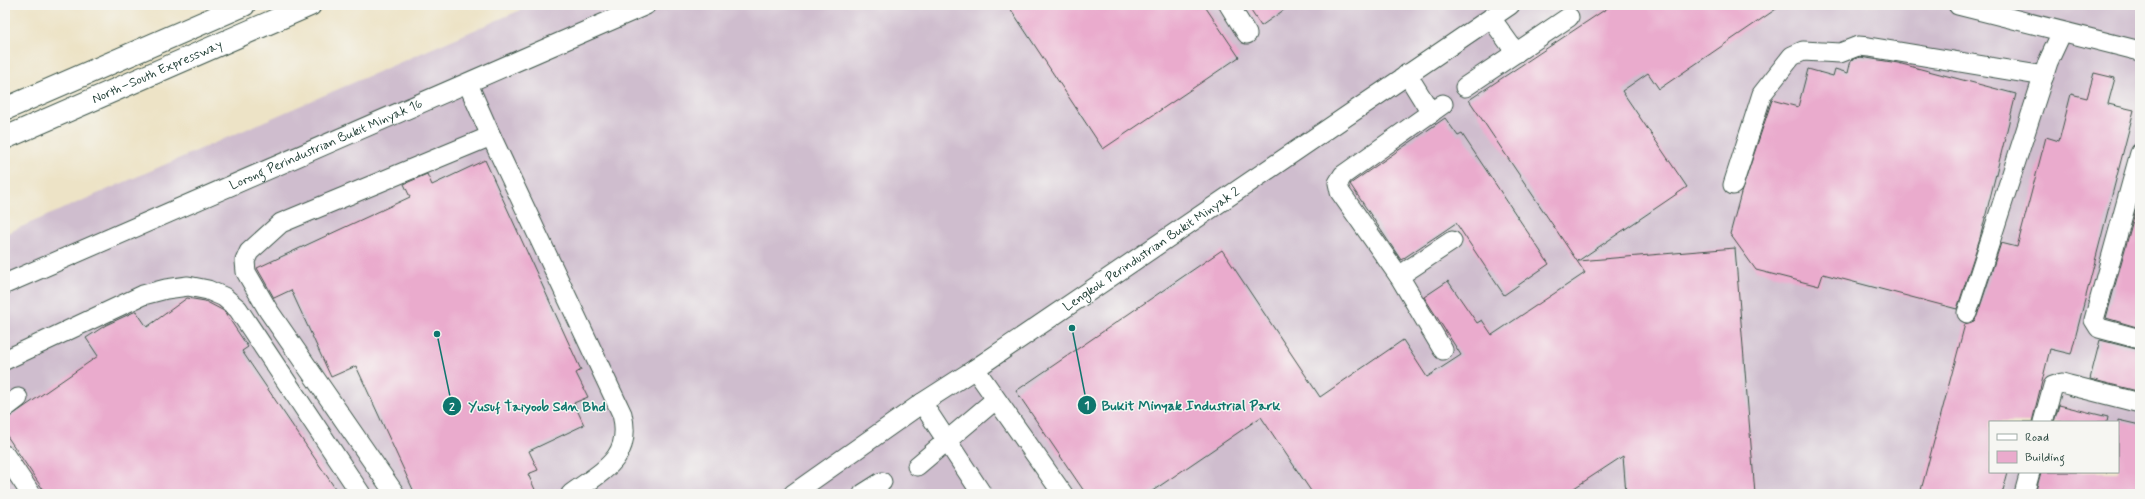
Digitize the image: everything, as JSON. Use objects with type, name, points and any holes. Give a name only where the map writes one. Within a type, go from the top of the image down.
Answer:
[{"type":"highway","name":"North–South Expressway","points":[[5,109],[244,5]]},
{"type":"highway","name":"North–South Expressway","points":[[5,138],[310,5]]},
{"type":"street","name":"Lorong Perindustrian Bukit Minyak 16","points":[[5,284],[468,84],[646,5]]},
{"type":"street","points":[[1229,5],[1247,34]]},
{"type":"street","name":"Lengkok Perindustrian Bukit Minyak 2","points":[[792,494],[922,403],[975,369],[1510,5]]},
{"type":"street","points":[[1958,5],[2140,51]]},
{"type":"street","points":[[1465,87],[1569,16]]},
{"type":"street","points":[[1491,18],[1516,52]]},
{"type":"street","points":[[1967,313],[2048,62],[2062,32]]},
{"type":"street","points":[[1733,185],[1762,94],[1792,56],[1803,51],[1840,52],[1858,46],[1869,47],[2044,76]]},
{"type":"street","points":[[1407,74],[1437,109],[1343,175],[1338,183],[1340,192],[1399,276],[1443,350]]},
{"type":"street","points":[[468,84],[622,414],[625,428],[624,443],[618,456],[609,467],[571,494]]},
{"type":"street","points":[[396,494],[268,310],[246,272],[245,261],[249,252],[281,223],[491,136]]},
{"type":"street","points":[[2140,153],[2094,320],[2099,328],[2140,339]]},
{"type":"street","points":[[1399,276],[1452,241]]},
{"type":"street","points":[[5,360],[143,295],[188,286],[208,290],[224,297],[238,309],[361,494]]},
{"type":"street","points":[[975,369],[995,400],[1063,494]]},
{"type":"street","points":[[2043,421],[2053,386],[2058,384],[2140,404]]},
{"type":"street","points":[[917,466],[995,400]]},
{"type":"street","points":[[922,403],[982,494]]},
{"type":"street","points":[[5,455],[31,494]]},
{"type":"street","points":[[2024,494],[2030,473]]},
{"type":"street","points":[[863,494],[882,482]]},
{"type":"shaded area","points":[[532,5],[2140,5],[2140,494],[5,494],[5,234]]},
{"type":"building","points":[[1008,5],[1204,5],[1239,57],[1103,149]]},
{"type":"building","points":[[1247,5],[1291,5],[1261,26]]},
{"type":"building","points":[[1612,5],[1782,5],[1659,89],[1648,73],[1622,91],[1687,187],[1578,261],[1735,248],[1755,494],[1626,494],[1623,456],[1565,494],[1313,494],[1261,417],[1148,494],[1086,494],[1016,391],[1222,250],[1320,397],[1403,340],[1427,377],[1461,355],[1424,297],[1448,281],[1477,323],[1482,320],[1492,335],[1585,273],[1469,100]]},
{"type":"building","points":[[1860,57],[1898,63],[2016,94],[1980,238],[1957,309],[1823,274],[1819,286],[1756,270],[1730,234],[1741,193],[1772,100],[1798,107],[1808,69],[1833,76],[1835,69],[1848,73],[1851,60]]},
{"type":"building","points":[[2094,73],[2115,78],[2108,104],[2134,110],[2071,354],[2050,349],[2032,421],[1989,421],[1989,473],[2008,473],[2002,494],[1920,494],[1965,324],[1974,321],[1977,316],[2001,243],[2017,247],[2046,137],[2059,141],[2071,94],[2087,98]]},
{"type":"building","points":[[1445,118],[1458,136],[1462,134],[1549,264],[1504,295],[1456,223],[1401,260],[1350,184]]},
{"type":"building","points":[[485,160],[581,370],[576,373],[588,397],[574,403],[584,425],[529,451],[538,470],[528,474],[537,494],[415,494],[356,366],[331,377],[291,290],[274,298],[257,268],[410,197],[404,184],[427,174],[432,185]]},
{"type":"building","points":[[2138,202],[2140,202],[2140,328],[2106,318]]},
{"type":"building","points":[[187,298],[205,301],[224,311],[248,347],[242,351],[339,494],[46,494],[5,433],[5,420],[98,356],[86,338],[106,325],[136,311],[147,327]]},
{"type":"building","points":[[2100,340],[2140,350],[2140,381],[2137,391],[2090,379]]},
{"type":"building","points":[[2059,405],[2108,417],[2107,421],[2054,421]]},
{"type":"building","points":[[2118,421],[2140,425],[2140,494],[2035,494],[2041,473],[2119,473]]},
{"type":"place","name":"Bukit Minyak Industrial Park","points":[[1072,328]]},
{"type":"place","name":"Yusuf Taiyoob Sdn Bhd","points":[[437,334]]}]
